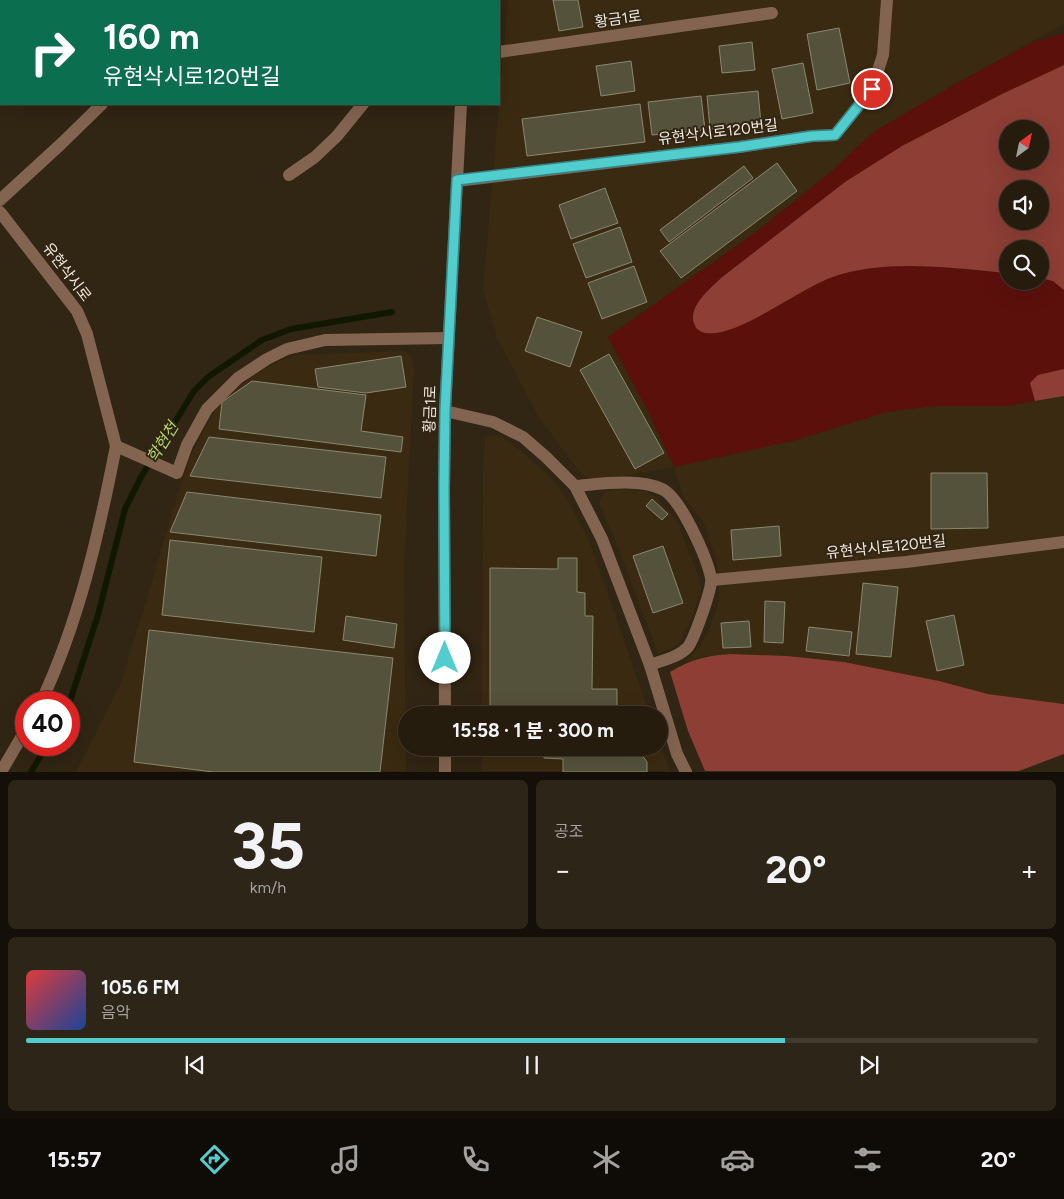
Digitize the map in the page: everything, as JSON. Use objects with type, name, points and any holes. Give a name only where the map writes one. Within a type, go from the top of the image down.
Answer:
[{"type":"street","name":"유현삭시로120번길","points":[[457,180],[739,147],[812,136],[835,135],[872,89],[883,55],[887,0]]},
{"type":"street","name":"황금1로","points":[[500,52],[772,13]]},
{"type":"street","points":[[0,200],[101,105]]},
{"type":"street","points":[[290,175],[315,157],[337,136],[362,105]]},
{"type":"street","name":"황금1로","points":[[445,706],[445,411],[461,105]]},
{"type":"street","name":"유현삭시로","points":[[0,212],[77,311],[87,334],[116,446]]},
{"type":"street","points":[[46,691],[57,665],[85,581],[116,446],[176,473],[207,409],[238,378],[267,359],[287,349],[325,340],[449,338]]},
{"type":"street","points":[[445,411],[492,422],[522,437],[546,457],[575,486],[602,539],[650,665],[677,754],[686,772]]},
{"type":"street","points":[[575,486],[617,482],[663,489],[674,498],[692,527],[712,580],[703,612],[689,646],[678,655],[650,665]]},
{"type":"street","name":"유현삭시로120번길","points":[[712,580],[906,562],[1064,542]]},
{"type":"street","points":[[1,772],[15,748]]},
{"type":"street","points":[[445,756],[445,772]]},
{"type":"shaded area","points":[[508,0],[1064,0],[1064,24],[877,130],[833,170],[756,232],[608,337],[646,407],[674,467],[622,476],[591,479],[580,473],[538,416],[498,340],[483,289]]},
{"type":"shaded area","points":[[1064,33],[1064,65],[1002,94],[845,182],[721,278],[709,290],[704,333],[721,331],[753,320],[814,285],[849,272],[871,268],[917,266],[999,272],[999,290],[1049,290],[1049,280],[1064,290],[1064,369],[1031,383],[1035,401],[1006,406],[934,406],[887,412],[792,441],[674,467],[646,407],[608,337],[756,232],[833,170],[877,130],[957,83],[1033,42]]},
{"type":"shaded area","points":[[1064,65],[1064,290],[1049,280],[1049,240],[999,240],[999,272],[918,266],[872,268],[830,278],[734,328],[719,333],[706,333],[696,328],[693,320],[696,306],[721,278],[845,182],[902,146],[1002,94]]},
{"type":"shaded area","points":[[402,351],[409,354],[413,360],[404,565],[405,706],[398,706],[398,756],[406,756],[406,771],[76,772],[120,685],[191,455],[217,406],[228,394],[262,370],[284,359],[299,355]]},
{"type":"shaded area","points":[[1064,369],[1064,396],[1035,401],[1030,383],[1038,375]]},
{"type":"shaded area","points":[[1064,396],[1064,704],[988,694],[939,681],[844,662],[787,656],[730,654],[706,656],[685,662],[699,647],[710,628],[719,601],[719,573],[703,521],[684,498],[674,467],[792,441],[887,412],[934,406],[1006,406]]},
{"type":"shaded area","points":[[490,435],[503,438],[520,450],[549,475],[567,499],[589,540],[647,706],[482,706],[483,464],[485,440]]},
{"type":"shaded area","points":[[613,489],[645,491],[657,498],[677,521],[699,578],[701,588],[693,615],[680,642],[672,649],[658,653],[600,505],[600,499],[605,492]]},
{"type":"shaded area","points":[[730,654],[787,656],[844,662],[939,681],[988,694],[1064,704],[1064,754],[1019,771],[705,771],[688,731],[670,672],[699,659]]},
{"type":"shaded area","points":[[482,756],[664,756],[670,771],[482,771]]},
{"type":"building","points":[[553,0],[578,0],[583,27],[559,31]]},
{"type":"building","points":[[839,28],[850,83],[817,90],[807,34]]},
{"type":"building","points":[[752,42],[755,70],[722,73],[719,46]]},
{"type":"building","points":[[631,61],[635,91],[601,96],[596,66]]},
{"type":"building","points":[[803,63],[813,113],[782,119],[772,69]]},
{"type":"building","points":[[758,91],[761,124],[710,129],[707,96]]},
{"type":"building","points":[[701,96],[705,130],[652,135],[648,102]]},
{"type":"building","points":[[640,104],[645,142],[527,156],[522,119]]},
{"type":"building","points":[[777,163],[797,191],[681,278],[660,251]]},
{"type":"building","points":[[744,166],[753,178],[669,242],[660,230]]},
{"type":"building","points":[[605,188],[618,223],[571,239],[559,205]]},
{"type":"building","points":[[620,227],[632,262],[586,278],[573,244]]},
{"type":"building","points":[[634,266],[647,302],[602,319],[588,283]]},
{"type":"building","points":[[537,317],[582,332],[570,367],[525,351]]},
{"type":"building","points":[[609,354],[664,453],[635,469],[580,370]]},
{"type":"building","points":[[401,356],[406,387],[366,393],[318,387],[315,369]]},
{"type":"building","points":[[252,381],[366,395],[361,431],[403,437],[401,452],[219,429],[222,402]]},
{"type":"building","points":[[209,437],[386,457],[381,498],[190,476]]},
{"type":"building","points":[[931,473],[987,473],[988,528],[931,529]]},
{"type":"building","points":[[187,492],[381,515],[376,556],[170,532]]},
{"type":"building","points":[[652,499],[668,514],[662,520],[646,506]]},
{"type":"building","points":[[779,526],[781,556],[733,560],[731,530]]},
{"type":"building","points":[[170,540],[322,557],[314,632],[162,615]]},
{"type":"building","points":[[663,546],[683,603],[653,613],[633,556]]},
{"type":"building","points":[[558,558],[577,558],[577,592],[585,593],[585,616],[593,616],[592,689],[617,689],[617,706],[490,706],[490,568],[558,569]]},
{"type":"building","points":[[863,583],[898,587],[891,657],[856,654]]},
{"type":"building","points":[[765,601],[785,602],[783,643],[764,642]]},
{"type":"building","points":[[954,615],[964,665],[937,671],[926,621]]},
{"type":"building","points":[[346,616],[397,624],[394,648],[343,640]]},
{"type":"building","points":[[749,621],[751,647],[723,648],[721,623]]},
{"type":"building","points":[[809,627],[852,632],[849,656],[806,651]]},
{"type":"building","points":[[149,630],[393,658],[380,772],[213,772],[134,762]]},
{"type":"building","points":[[544,756],[643,756],[647,762],[647,772],[563,772],[563,759],[544,758]]},
{"type":"waterway","name":"학현천","points":[[73,691],[98,615],[125,509],[141,477],[194,391],[208,377],[262,340],[291,329],[392,312]]},
{"type":"waterway","name":"학현천","points":[[31,772],[40,756]]},
{"type":"route","points":[[445,658],[445,411],[457,180],[739,147],[812,136],[835,135],[872,89]]}]
